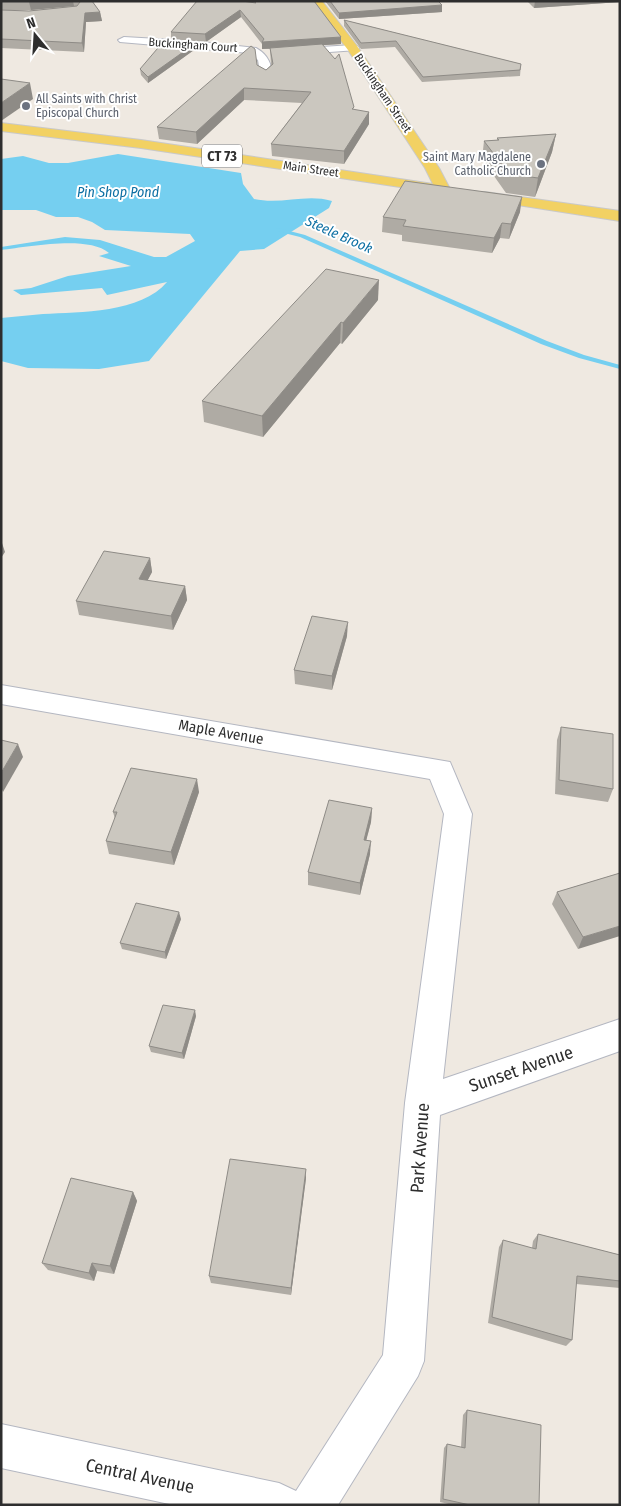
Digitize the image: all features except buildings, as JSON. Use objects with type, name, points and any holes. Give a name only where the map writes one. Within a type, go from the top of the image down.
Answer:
[{"type":"main road","name":"Buckingham Street","points":[[316,1],[353,48],[432,168],[443,189]]},
{"type":"main road","name":"Main Street","points":[[1,127],[141,144],[620,216]]},
{"type":"street","name":"Buckingham Court","points":[[124,40],[234,47],[270,54],[353,48]]},
{"type":"street","points":[[265,76],[265,63],[270,54]]},
{"type":"street","name":"Maple Avenue","points":[[1,694],[440,770]]},
{"type":"street","name":"Park Avenue","points":[[312,1505],[404,1361],[423,1103],[458,814],[440,770]]},
{"type":"street","name":"Sunset Avenue","points":[[423,1103],[620,1035]]},
{"type":"street","name":"Central Avenue","points":[[1,1446],[279,1505]]},
{"type":"water","name":"Pin Shop Pond","points":[[118,154],[241,173],[243,184],[254,199],[274,201],[313,198],[332,201],[329,208],[264,249],[240,251],[149,361],[99,369],[28,368],[1,361],[1,318],[109,309],[142,300],[156,292],[167,282],[107,295],[102,288],[21,295],[13,290],[31,288],[68,276],[131,266],[99,256],[109,253],[87,245],[73,243],[1,250],[1,247],[65,237],[100,240],[154,257],[166,257],[195,241],[190,234],[105,230],[92,222],[78,217],[56,217],[36,210],[1,210],[1,159],[23,156],[49,163],[68,163]]},
{"type":"waterway","name":"Steele Brook","points":[[278,230],[303,236],[333,251],[423,287],[563,350],[620,367]]},
{"type":"place","name":"All Saints with Christ Episcopal Church","points":[[26,106]]},
{"type":"place","name":"Saint Mary Magdalene Catholic Church","points":[[541,164]]}]
